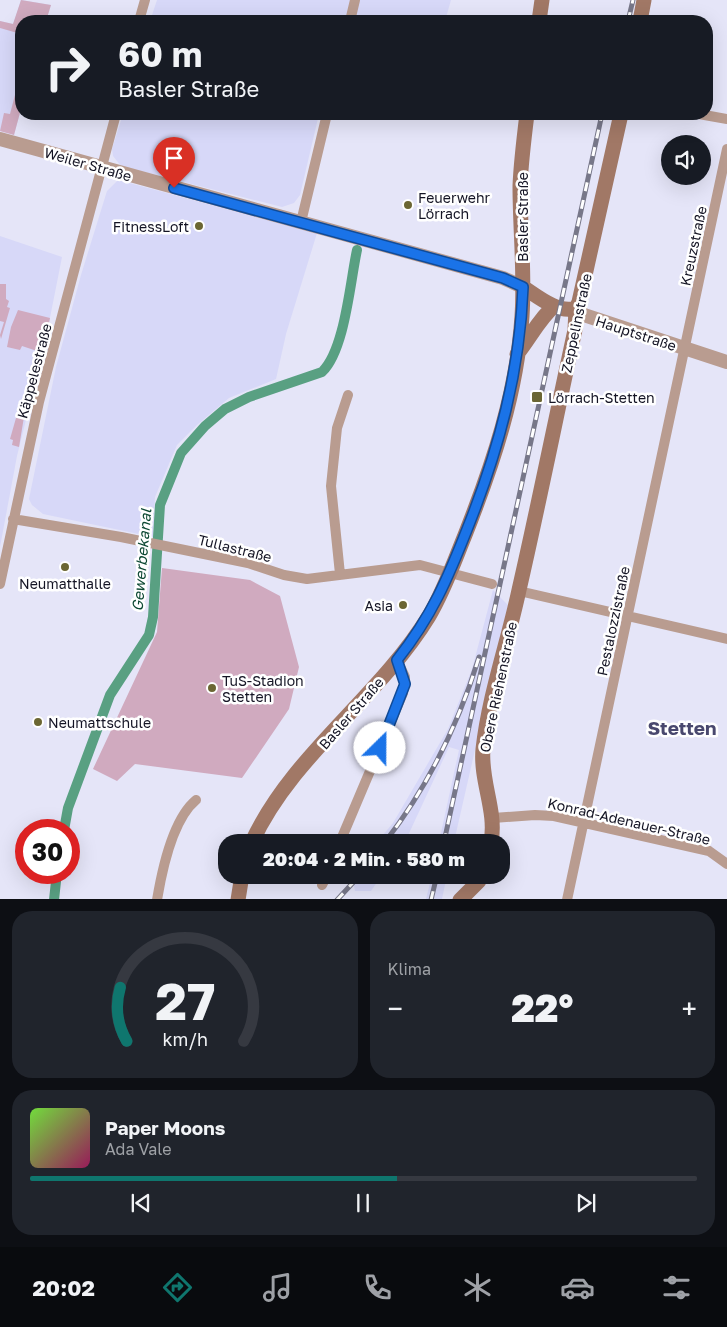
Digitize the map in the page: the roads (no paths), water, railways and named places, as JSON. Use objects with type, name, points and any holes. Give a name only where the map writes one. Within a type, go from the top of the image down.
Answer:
[{"type":"main road","points":[[540,15],[542,0]]},
{"type":"main road","points":[[641,15],[644,0]]},
{"type":"main road","name":"Basler Straße","points":[[257,834],[280,795],[397,660],[430,614],[450,573],[495,456],[510,397],[522,316],[520,185],[526,120]]},
{"type":"main road","name":"Zeppelinstraße","points":[[519,591],[575,330],[576,308],[579,302],[619,120]]},
{"type":"main road","name":"Hauptstraße","points":[[523,287],[554,306],[570,310],[576,308]]},
{"type":"main road","points":[[517,354],[531,336],[544,314],[554,306]]},
{"type":"main road","name":"Obere Riehenstraße","points":[[492,834],[493,818],[484,781],[483,750],[519,591]]},
{"type":"main road","points":[[238,899],[241,884]]},
{"type":"main road","points":[[461,899],[476,884]]},
{"type":"street","points":[[141,15],[145,0]]},
{"type":"street","points":[[351,15],[355,0]]},
{"type":"street","points":[[713,116],[727,119]]},
{"type":"street","name":"Käppelestraße","points":[[0,584],[39,402],[114,120]]},
{"type":"street","points":[[301,222],[326,120]]},
{"type":"street","name":"Weiler Straße","points":[[0,139],[503,278],[523,287]]},
{"type":"street","name":"Kreuzstraße","points":[[686,349],[727,149]]},
{"type":"street","name":"Hauptstraße","points":[[576,308],[584,315],[727,362]]},
{"type":"street","name":"Pestalozzistraße","points":[[567,899],[582,822],[686,349]]},
{"type":"street","points":[[340,574],[331,479],[337,428],[348,395]]},
{"type":"street","name":"Tullastraße","points":[[13,519],[162,545],[248,563],[284,575],[307,579],[420,565],[492,584]]},
{"type":"street","points":[[519,591],[629,615],[727,640]]},
{"type":"street","points":[[343,834],[403,694],[405,677],[397,660]]},
{"type":"street","points":[[157,899],[160,880],[181,817],[196,800]]},
{"type":"street","name":"Konrad-Adenauer-Straße","points":[[493,818],[534,815],[582,822],[709,851],[727,864]]},
{"type":"waterway","name":"Gewerbekanal","points":[[66,819],[68,808],[110,695],[149,635],[153,617],[160,505],[181,453],[205,426],[225,409],[249,397],[322,372],[330,362],[336,348],[346,315],[357,250]]},
{"type":"waterway","name":"Gewerbekanal","points":[[54,899],[56,884]]},
{"type":"railway","points":[[629,15],[633,0]]},
{"type":"railway","points":[[446,834],[601,120]]},
{"type":"railway","points":[[391,834],[415,800],[452,730],[479,657]]},
{"type":"railway","points":[[338,899],[352,884]]},
{"type":"railway","points":[[431,899],[435,884]]},
{"type":"place","name":"Feuerwehr Lörrach","points":[[408,205]]},
{"type":"place","name":"FitnessLoft","points":[[199,226]]},
{"type":"place","name":"Lörrach-Stetten","points":[[537,397]]},
{"type":"place","name":"Neumatthalle","points":[[65,567]]},
{"type":"place","name":"Asia","points":[[403,605]]},
{"type":"place","name":"TuS-Stadion Stetten","points":[[212,688]]},
{"type":"place","name":"Neumattschule","points":[[38,722]]},
{"type":"district","name":"Stetten","points":[[682,727]]}]
